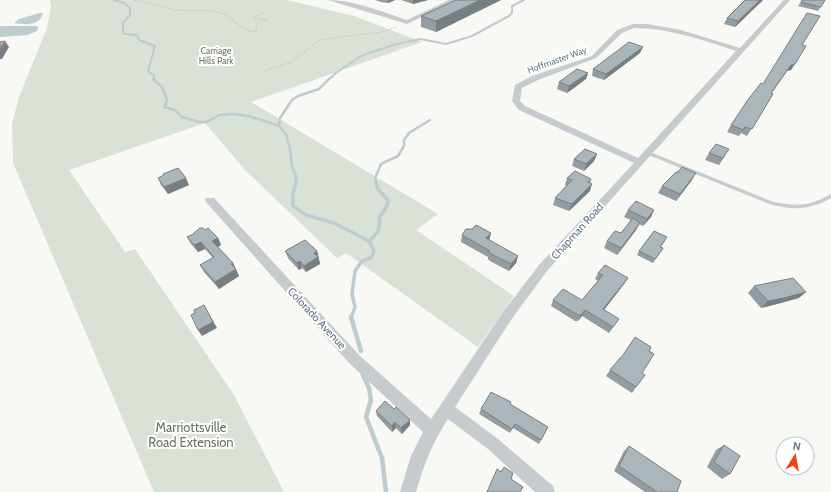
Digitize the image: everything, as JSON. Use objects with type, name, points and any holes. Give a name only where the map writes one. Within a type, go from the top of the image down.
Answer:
[{"type":"street","points":[[331,0],[364,8],[407,22],[454,0]]},
{"type":"street","name":"Chapman Road","points":[[408,492],[419,456],[432,430],[507,316],[543,268],[787,0]]},
{"type":"street","name":"Hoffmaster Way","points":[[640,162],[522,108],[516,100],[518,87],[535,78],[594,57],[603,51],[620,31],[630,26],[662,27],[742,51]]},
{"type":"street","name":"Colorado Avenue","points":[[210,200],[355,360],[432,430]]},
{"type":"street","points":[[446,409],[493,444],[547,492]]},
{"type":"lane","points":[[648,153],[772,203],[797,208],[817,204],[831,196]]},
{"type":"path","points":[[133,0],[167,9],[217,12],[226,15],[237,25],[252,32],[256,31],[256,25],[264,20]]},
{"type":"path","points":[[264,12],[254,17],[266,22]]},
{"type":"path","points":[[265,71],[291,62],[320,40],[381,32],[393,29],[407,22]]},
{"type":"green space","points":[[50,0],[287,0],[354,16],[422,42],[251,102],[438,214],[416,230],[514,296],[478,347],[346,253],[337,258],[245,170],[205,123],[69,170],[125,252],[135,249],[234,395],[284,492],[154,492],[13,163],[12,124],[19,97],[47,28],[51,7]]},
{"type":"shaded area","points":[[43,13],[39,20],[31,24],[14,23],[19,19]]},
{"type":"shaded area","points":[[1,26],[38,27],[37,31],[27,35],[0,37]]},
{"type":"building","points":[[456,0],[480,0],[436,21],[421,16]]},
{"type":"building","points":[[745,0],[760,0],[738,21],[727,18]]},
{"type":"building","points":[[802,0],[825,0],[821,7],[801,2]]},
{"type":"building","points":[[807,13],[820,16],[802,45],[806,46],[795,64],[791,65],[771,93],[773,94],[752,129],[745,127],[743,130],[731,125],[761,83],[763,84]]},
{"type":"building","points":[[5,41],[0,49],[0,42]]},
{"type":"building","points":[[629,42],[643,47],[606,74],[593,69]]},
{"type":"building","points":[[577,69],[588,73],[569,86],[559,82]]},
{"type":"building","points":[[716,144],[729,149],[723,158],[709,153]]},
{"type":"building","points":[[585,149],[597,154],[586,164],[574,159]]},
{"type":"building","points":[[682,167],[696,173],[680,194],[662,186],[676,172],[678,172]]},
{"type":"building","points":[[178,168],[186,178],[164,187],[158,178],[164,175],[163,174]]},
{"type":"building","points":[[575,171],[591,179],[588,182],[592,184],[572,204],[555,198],[572,180],[567,178]]},
{"type":"building","points":[[636,201],[654,210],[647,219],[628,210]]},
{"type":"building","points":[[633,218],[640,223],[621,248],[607,241],[615,231],[621,233]]},
{"type":"building","points":[[476,225],[491,233],[486,238],[518,256],[511,264],[491,254],[489,252],[490,251],[462,235],[466,229],[472,229]]},
{"type":"building","points":[[200,228],[205,230],[208,228],[218,238],[212,241],[233,263],[231,264],[236,269],[215,282],[200,265],[214,257],[201,242],[194,245],[187,237],[194,234]]},
{"type":"building","points":[[654,231],[667,237],[660,247],[663,248],[662,250],[655,259],[639,251]]},
{"type":"building","points":[[305,240],[317,251],[314,253],[318,257],[304,266],[300,261],[297,263],[285,251]]},
{"type":"building","points":[[605,265],[628,278],[603,309],[619,319],[613,327],[585,310],[581,315],[578,315],[553,300],[563,289],[582,300],[603,275],[598,273]]},
{"type":"building","points":[[793,278],[806,292],[768,301],[754,286]]},
{"type":"building","points":[[204,305],[213,322],[198,330],[191,315],[195,313],[194,310]]},
{"type":"building","points":[[635,337],[651,347],[649,351],[654,354],[642,373],[645,375],[636,387],[610,370],[621,358]]},
{"type":"building","points":[[491,392],[511,402],[510,404],[548,427],[541,440],[515,424],[512,429],[481,409]]},
{"type":"building","points":[[385,401],[394,409],[396,407],[410,420],[401,428],[395,422],[392,426],[376,411]]},
{"type":"building","points":[[724,445],[740,456],[730,474],[714,462]]},
{"type":"building","points":[[629,446],[681,481],[677,492],[657,492],[619,466]]},
{"type":"building","points":[[504,467],[513,473],[511,479],[523,487],[520,492],[487,492],[497,469],[501,472]]},
{"type":"waterway","points":[[114,0],[124,3],[130,8],[130,15],[123,23],[123,32],[125,34],[137,35],[139,40],[155,46],[148,71],[154,76],[154,80]]},
{"type":"waterway","points":[[328,80],[361,56],[393,45],[420,39],[446,44],[472,36],[509,16],[512,13],[512,6],[524,0]]},
{"type":"waterway","points":[[154,80],[162,87],[167,100],[164,107],[175,110],[182,117],[199,122],[206,122],[220,115],[232,114],[249,116],[279,126]]},
{"type":"waterway","points":[[279,126],[280,118],[292,100],[298,96],[319,89],[328,80]]},
{"type":"waterway","points":[[377,184],[375,178],[381,164],[398,156],[404,146],[404,140],[409,133],[430,120]]},
{"type":"waterway","points":[[279,126],[286,134],[290,148],[292,167],[296,176],[296,183]]},
{"type":"waterway","points":[[296,183],[293,193],[293,206],[306,215],[334,223],[369,241]]},
{"type":"waterway","points":[[369,241],[378,231],[379,218],[387,206],[388,200],[378,189],[376,183]]},
{"type":"waterway","points":[[351,318],[355,307],[352,294],[355,271],[362,261],[371,258],[374,251],[369,241]]},
{"type":"waterway","points":[[351,318],[361,351]]},
{"type":"waterway","points":[[363,375],[369,388],[371,400],[366,417],[382,458],[386,492]]},
{"type":"park label","name":"Carriage Hills Park","points":[[216,56]]},
{"type":"park label","name":"Marriottsville Road Extension","points":[[191,434]]}]
